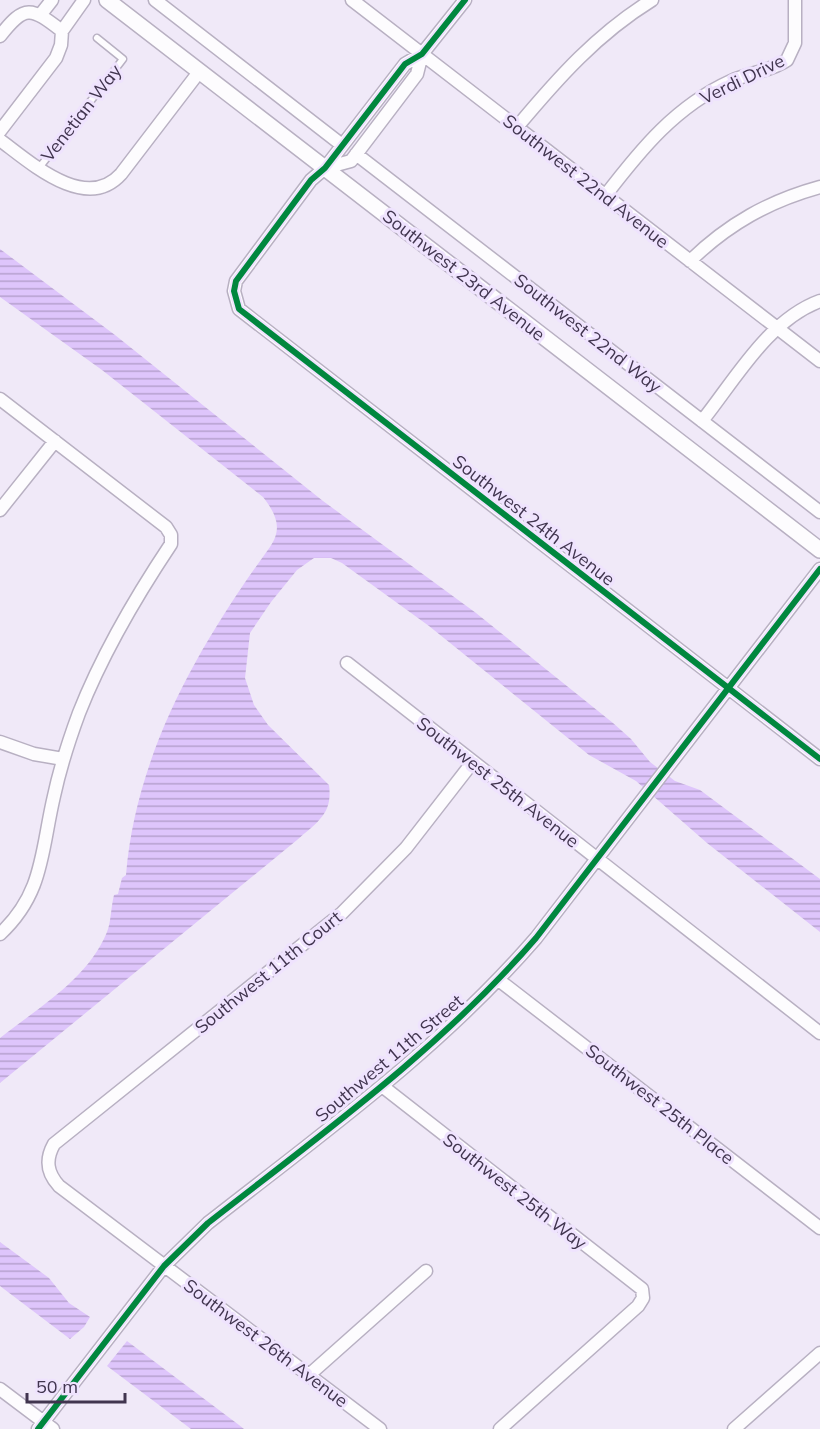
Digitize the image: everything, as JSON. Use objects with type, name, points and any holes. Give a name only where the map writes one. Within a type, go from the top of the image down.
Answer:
[{"type":"street","points":[[41,15],[52,0]]},
{"type":"street","points":[[0,131],[56,58],[61,45],[62,31],[84,0]]},
{"type":"street","name":"Southwest 23rd Avenue","points":[[107,0],[820,550]]},
{"type":"street","points":[[155,0],[342,146]]},
{"type":"street","name":"Southwest 22nd Avenue","points":[[352,0],[820,361]]},
{"type":"street","points":[[325,168],[405,64],[422,54],[465,0]]},
{"type":"street","points":[[517,127],[578,56],[612,26],[652,0]]},
{"type":"street","name":"Verdi Drive","points":[[605,196],[640,150],[677,114],[730,82],[788,60],[795,43],[795,0]]},
{"type":"street","points":[[0,36],[18,15],[30,11],[41,15],[62,31]]},
{"type":"street","points":[[325,168],[351,160],[417,74],[422,54]]},
{"type":"street","points":[[0,140],[39,168],[72,186],[98,189],[116,179],[199,72]]},
{"type":"street","name":"Southwest 22nd Way","points":[[356,154],[820,512]]},
{"type":"street","name":"Southwest 24th Avenue","points":[[325,168],[307,186],[236,281],[235,300],[245,316],[820,759]]},
{"type":"street","points":[[690,261],[728,228],[746,217],[773,202],[820,187]]},
{"type":"street","points":[[702,421],[777,328],[797,313],[820,301]]},
{"type":"street","points":[[0,399],[166,527],[171,535],[171,544],[117,630],[88,693],[63,759],[34,888],[17,917],[0,934]]},
{"type":"street","points":[[0,510],[55,441]]},
{"type":"street","name":"Southwest 11th Street","points":[[44,1427],[164,1266],[208,1223],[382,1086],[463,1017],[500,981],[597,860],[820,569]]},
{"type":"street","name":"Southwest 25th Avenue","points":[[347,663],[820,1033]]},
{"type":"street","points":[[0,742],[34,754],[63,759]]},
{"type":"street","name":"Southwest 11th Court","points":[[47,1162],[54,1144],[342,913],[406,848],[472,763]]},
{"type":"street","name":"Southwest 25th Place","points":[[500,981],[820,1228]]},
{"type":"street","name":"Southwest 25th Way","points":[[382,1086],[642,1289],[643,1298],[638,1306],[500,1429]]},
{"type":"street","name":"Southwest 26th Avenue","points":[[47,1162],[49,1171],[59,1186],[380,1429]]},
{"type":"street","points":[[309,1375],[426,1271]]},
{"type":"street","points":[[734,1429],[820,1353]]},
{"type":"street","points":[[0,1389],[44,1427]]},
{"type":"lane","name":"Venetian Way","points":[[39,168],[123,59],[98,38]]},
{"type":"shaded area","points":[[0,249],[115,335],[323,501],[476,613],[613,723],[631,739],[650,762],[675,781],[700,790],[820,879],[820,932],[707,843],[636,781],[589,755],[429,626],[342,563],[331,558],[314,558],[297,570],[250,633],[245,678],[254,705],[268,725],[329,785],[330,795],[322,817],[297,840],[0,1083],[0,1038],[61,991],[88,964],[99,949],[107,932],[114,895],[118,894],[122,878],[126,875],[132,830],[157,743],[196,662],[219,622],[270,547],[277,527],[274,515],[263,497],[102,370],[0,297]]},
{"type":"shaded area","points":[[0,1242],[49,1278],[69,1303],[90,1317],[84,1327],[70,1339],[0,1286]]},
{"type":"shaded area","points":[[127,1341],[244,1429],[191,1429],[107,1366]]},
{"type":"cycle path","points":[[465,0],[422,54],[405,64],[325,168],[311,180],[236,281],[234,291],[239,309],[820,759]]},
{"type":"cycle path","points":[[38,1429],[164,1266],[208,1223],[337,1123],[420,1053],[460,1017],[536,938],[820,569]]}]
